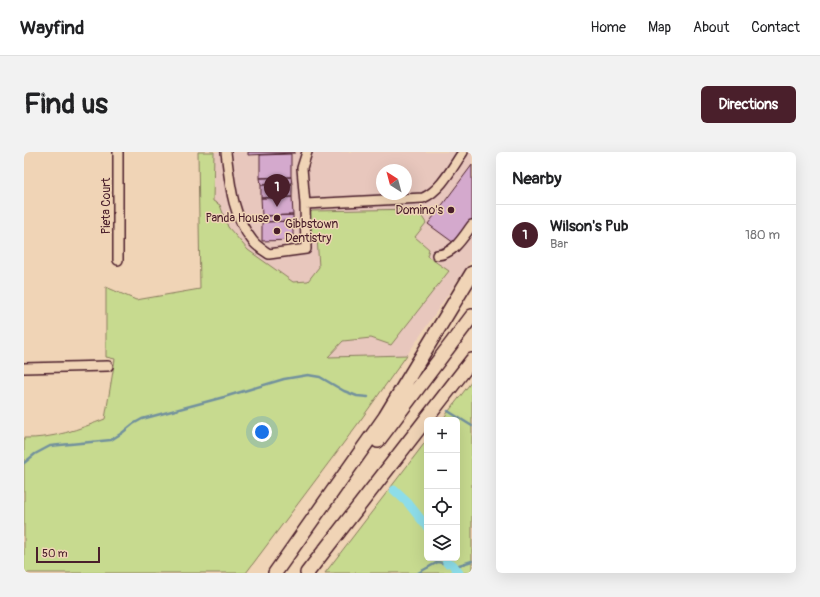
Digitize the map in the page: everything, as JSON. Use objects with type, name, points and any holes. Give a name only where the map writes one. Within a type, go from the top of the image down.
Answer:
[{"type":"highway","points":[[276,573],[384,417],[472,273]]},
{"type":"highway","points":[[276,573],[472,316]]},
{"type":"highway","points":[[307,573],[472,360]]},
{"type":"highway","points":[[452,386],[472,369]]},
{"type":"street","name":"Pieta Court","points":[[118,152],[118,260]]},
{"type":"street","points":[[226,152],[233,200],[243,226],[252,242],[269,254],[306,249],[305,204],[302,168],[307,152]]},
{"type":"street","points":[[305,204],[423,198],[430,195],[438,187],[463,152]]},
{"type":"street","points":[[437,255],[445,255],[452,250],[472,225]]},
{"type":"street","points":[[24,368],[108,366]]},
{"type":"shaded area","points":[[214,152],[472,152],[472,259],[407,355],[309,358],[213,222]]},
{"type":"green space","points":[[198,152],[214,152],[213,201],[220,205],[228,227],[248,250],[293,282],[308,281],[319,267],[317,237],[310,237],[310,213],[312,211],[417,209],[426,223],[415,237],[429,249],[427,256],[449,271],[391,345],[371,338],[343,341],[328,357],[407,355],[357,425],[246,573],[24,573],[24,438],[56,435],[76,430],[105,419],[115,359],[106,357],[106,287],[136,300],[200,289]]},
{"type":"green space","points":[[472,381],[472,573],[325,573],[424,444],[424,561],[460,561],[460,417],[444,417]]},
{"type":"building","points":[[248,152],[295,152],[295,153],[248,155]]},
{"type":"building","points":[[291,154],[291,177],[260,178],[260,155]]},
{"type":"building","points":[[472,165],[472,219],[454,243],[428,224]]},
{"type":"building","points":[[291,177],[292,184],[261,185],[260,178]]},
{"type":"building","points":[[292,184],[292,197],[261,198],[261,185]]},
{"type":"building","points":[[292,197],[293,215],[262,216],[261,198]]},
{"type":"building","name":"Panda House","points":[[293,215],[293,221],[262,222],[262,216]]},
{"type":"building","name":"Gibbstown Dentistry","points":[[293,221],[293,240],[262,241],[262,222]]},
{"type":"waterway","points":[[24,463],[35,454],[50,446],[111,440],[142,419],[284,379],[308,375],[320,377],[344,391],[357,396],[368,397]]},
{"type":"waterway","points":[[448,411],[472,426]]},
{"type":"waterway","points":[[394,490],[408,503],[425,525]]},
{"type":"waterway","points":[[418,573],[438,562],[456,566],[472,561]]},
{"type":"waterway","points":[[453,565],[459,573]]},
{"type":"place","name":"Wilson's Pub","points":[[277,207]]},
{"type":"place","name":"Domino's","points":[[451,210]]},
{"type":"place","name":"Panda House","points":[[277,218]]},
{"type":"place","name":"Gibbstown Dentistry","points":[[277,231]]}]
